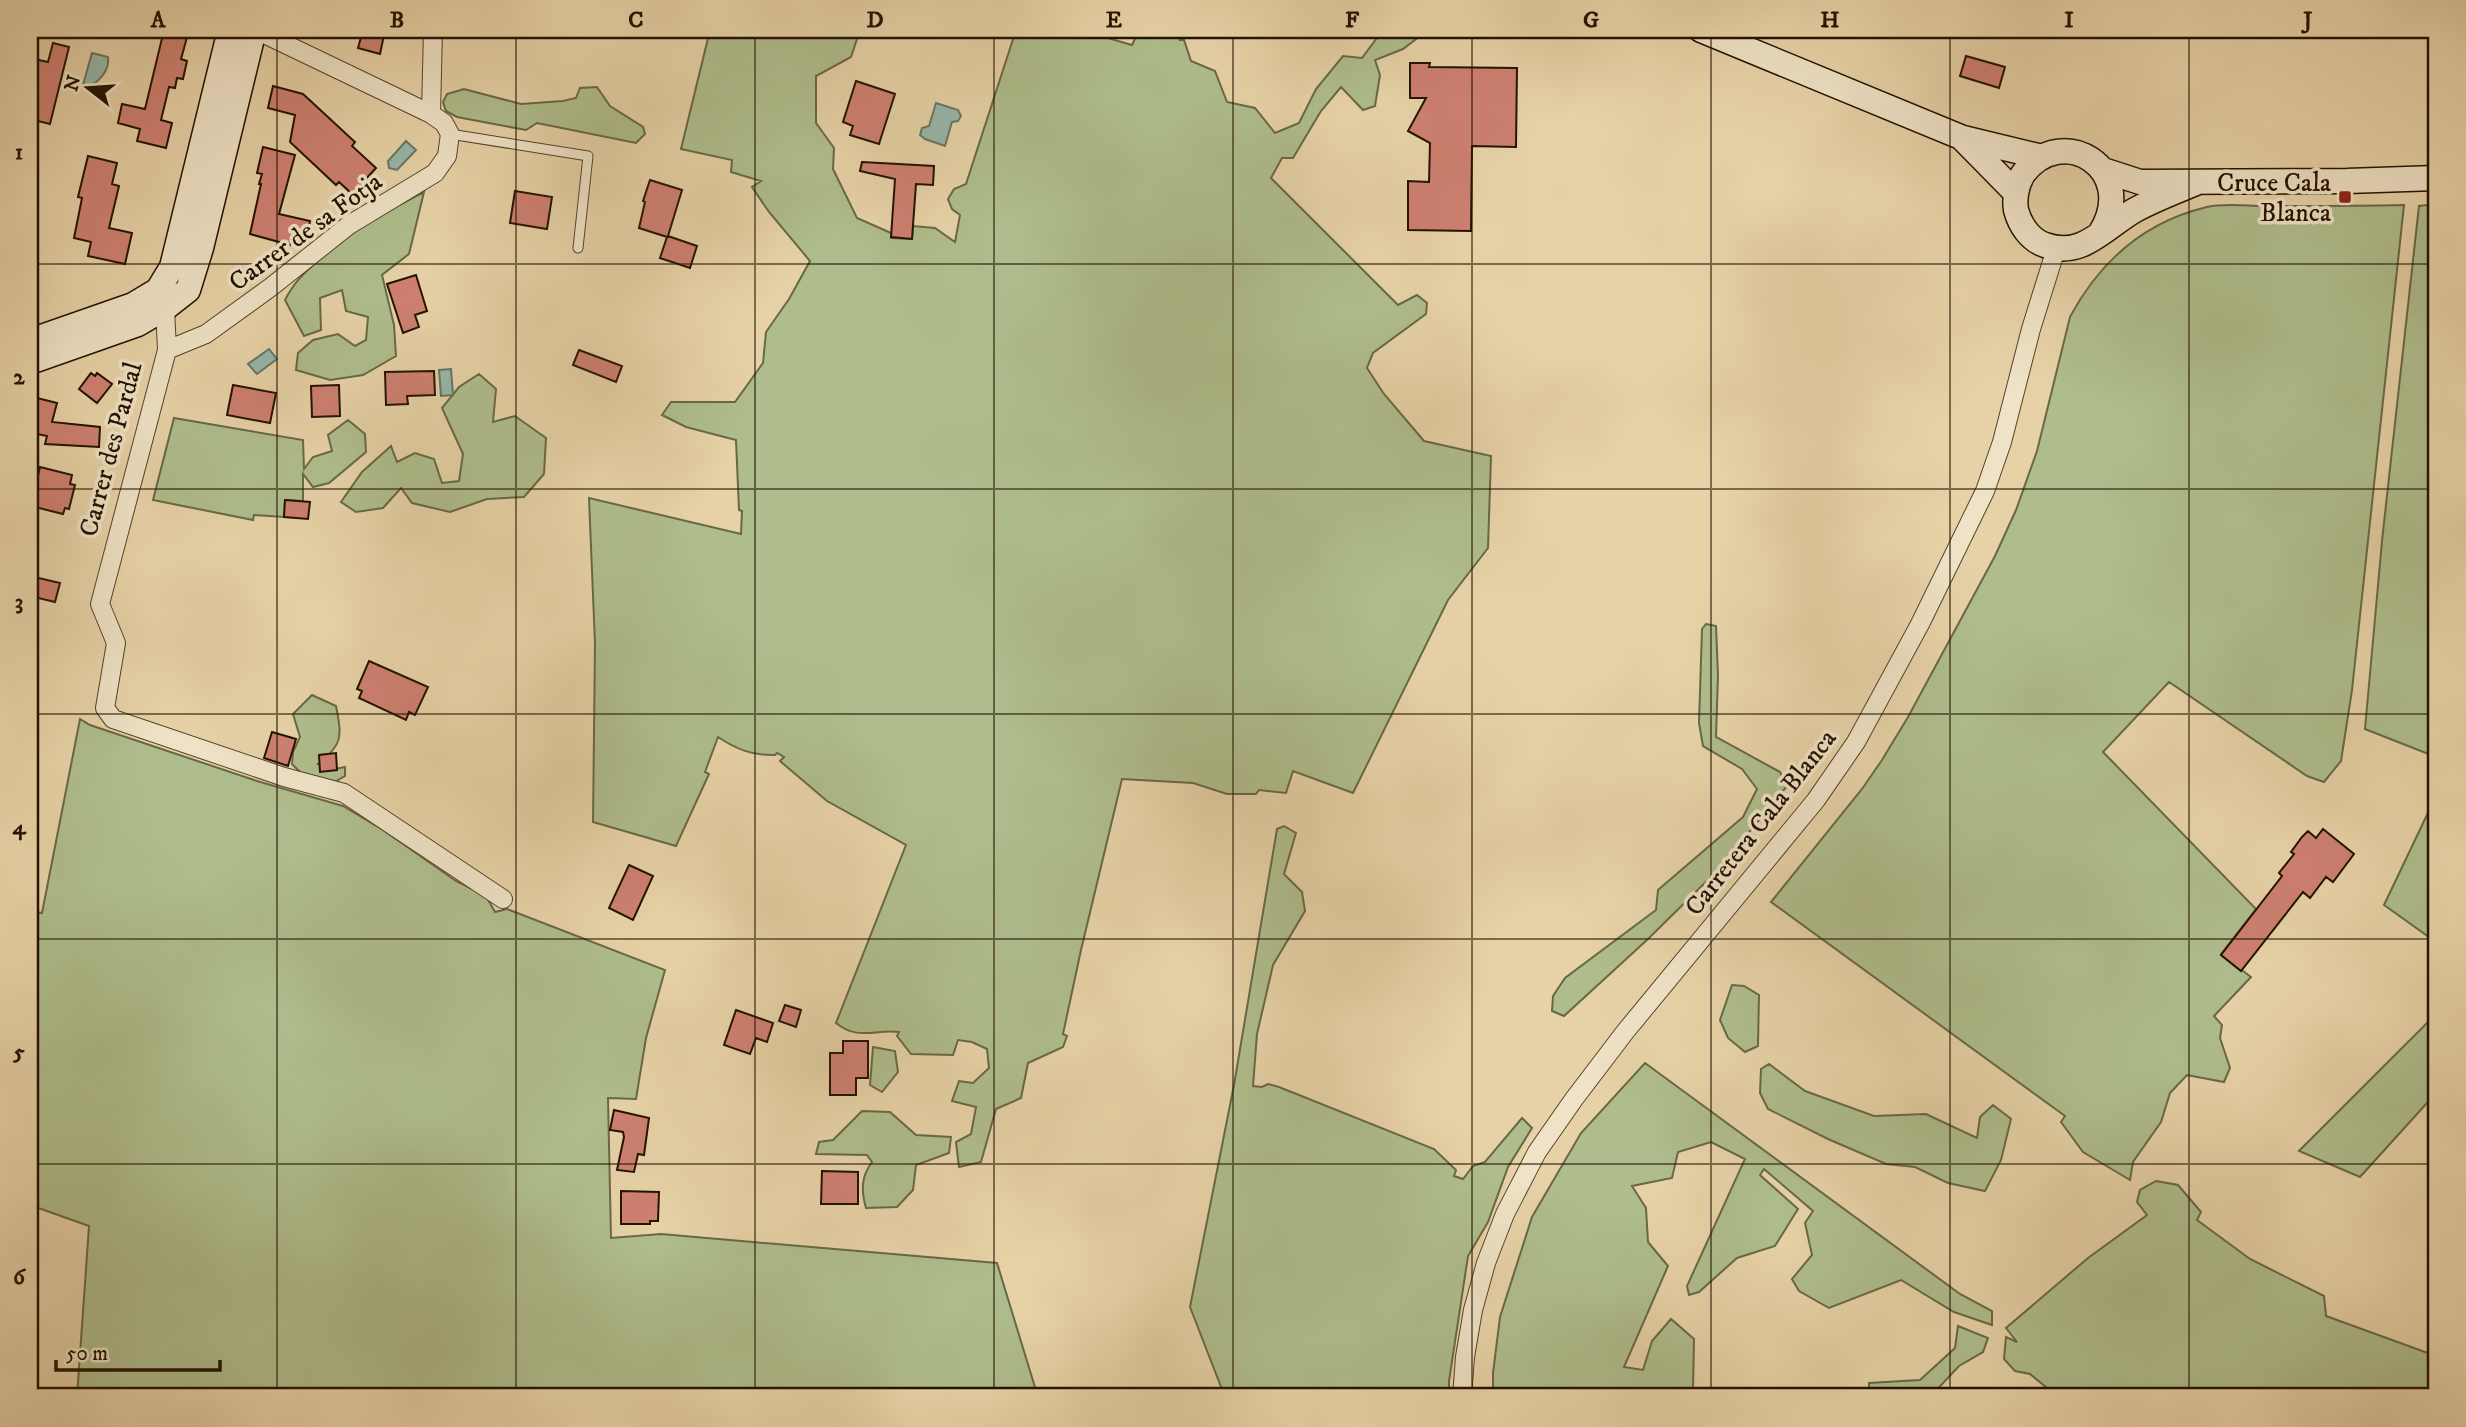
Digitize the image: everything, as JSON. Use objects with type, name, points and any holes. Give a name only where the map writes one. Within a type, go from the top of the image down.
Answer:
[{"type":"main road","name":"Carrer des Pardal","points":[[162,299],[230,30]]},
{"type":"main road","points":[[30,341],[133,305],[188,290],[201,248],[255,30]]},
{"type":"main road","points":[[1700,30],[1963,138],[2042,157]]},
{"type":"main road","points":[[1963,138],[2016,193]]},
{"type":"main road","points":[[2198,183],[2134,210],[2089,243],[2073,249],[2056,249],[2041,244],[2029,235],[2016,208],[2016,193],[2021,178],[2030,166],[2055,152],[2083,155],[2103,170],[2140,182],[2436,178]]},
{"type":"main road","points":[[2101,232],[2110,218],[2113,202],[2111,185],[2103,170]]},
{"type":"main road","points":[[30,362],[138,324],[162,299]]},
{"type":"street","points":[[255,30],[431,114],[444,122],[450,134]]},
{"type":"street","points":[[431,114],[433,30]]},
{"type":"street","name":"Carrer de sa Fotja","points":[[167,350],[206,334],[349,225],[435,173],[447,156],[450,134]]},
{"type":"street","name":"Carretera Cala Blanca","points":[[1462,1397],[1473,1310],[1486,1263],[1505,1214],[1537,1152],[1625,1032],[1816,800],[1856,742],[1920,624],[1984,491],[2002,442],[2031,329],[2056,249]]},
{"type":"street","name":"Carrer des Pardal","points":[[162,299],[167,350],[100,604],[116,643],[105,708],[113,719],[284,777],[344,793],[503,899]]},
{"type":"lane","points":[[450,134],[588,156],[578,248]]},
{"type":"green space","points":[[710,30],[860,30],[851,57],[816,76],[816,123],[834,148],[833,169],[857,218],[891,233],[891,238],[912,239],[913,226],[935,228],[955,242],[960,215],[952,209],[948,199],[954,189],[966,184],[1016,30],[1080,30],[1132,45],[1139,30],[1185,30],[1180,40],[1184,40],[1191,61],[1215,71],[1227,102],[1255,108],[1275,133],[1299,123],[1316,89],[1343,56],[1362,58],[1379,35],[1373,30],[1428,30],[1403,49],[1375,60],[1380,75],[1375,106],[1363,110],[1341,87],[1321,111],[1293,158],[1282,158],[1271,178],[1398,305],[1417,295],[1427,303],[1426,314],[1373,353],[1367,368],[1384,394],[1424,441],[1491,456],[1488,548],[1448,600],[1353,793],[1293,771],[1286,793],[1259,790],[1256,794],[1227,794],[1193,783],[1122,779],[1081,950],[1063,1034],[1067,1036],[1063,1047],[1028,1063],[1021,1098],[996,1109],[981,1162],[959,1167],[956,1142],[971,1134],[976,1107],[952,1101],[959,1081],[973,1083],[989,1068],[987,1049],[972,1042],[958,1040],[953,1055],[911,1054],[897,1036],[899,1032],[852,1032],[836,1023],[906,845],[827,801],[780,761],[784,757],[777,753],[767,755],[745,751],[718,737],[705,772],[709,774],[676,846],[593,822],[595,644],[589,498],[741,534],[742,511],[739,510],[736,440],[686,427],[662,415],[671,402],[735,402],[763,363],[766,332],[789,299],[810,261],[752,187],[761,181],[731,172],[732,160],[681,149]]},
{"type":"green space","points":[[597,87],[610,106],[643,127],[645,134],[636,143],[537,123],[526,130],[457,117],[446,111],[443,102],[447,94],[464,89],[521,104],[563,101],[576,98],[580,88]]},
{"type":"green space","points":[[424,192],[409,254],[382,275],[394,325],[396,356],[363,375],[330,380],[296,370],[298,353],[313,340],[338,334],[355,346],[366,340],[368,317],[346,311],[342,290],[320,298],[321,330],[304,336],[285,300],[292,288],[309,268],[332,248],[383,214]]},
{"type":"green space","points":[[2436,204],[2436,757],[2365,729],[2382,541],[2419,206]]},
{"type":"green space","points":[[2404,205],[2352,690],[2341,761],[2324,782],[2307,776],[2169,682],[2103,752],[2256,909],[2221,954],[2251,977],[2214,1016],[2222,1025],[2220,1038],[2230,1068],[2224,1082],[2187,1075],[2170,1093],[2161,1122],[2133,1162],[2130,1180],[2083,1152],[2061,1122],[2065,1116],[1771,902],[1862,789],[1882,760],[1995,556],[2016,510],[2037,451],[2070,317],[2095,278],[2126,247],[2144,234],[2184,214],[2207,207]]},
{"type":"green space","points":[[479,374],[496,389],[493,422],[515,416],[546,438],[544,474],[524,497],[487,499],[450,512],[412,503],[401,488],[383,508],[356,512],[341,502],[362,472],[391,446],[397,462],[415,453],[434,459],[442,483],[459,481],[463,454],[442,408],[459,387]]},
{"type":"green space","points":[[174,418],[303,440],[304,469],[313,457],[332,451],[328,435],[348,420],[365,434],[366,452],[329,483],[313,487],[303,474],[303,501],[285,500],[284,517],[254,515],[253,520],[153,500]]},
{"type":"green space","points":[[1706,624],[1716,626],[1716,737],[1780,772],[1787,786],[1719,869],[1564,1016],[1552,1011],[1553,996],[1565,978],[1656,910],[1658,890],[1743,817],[1757,789],[1742,769],[1703,746],[1699,723],[1702,629]]},
{"type":"green space","points":[[312,695],[336,706],[339,739],[332,751],[318,764],[335,769],[345,767],[345,776],[331,784],[306,778],[292,764],[293,752],[300,737],[293,714]]},
{"type":"green space","points":[[80,719],[90,725],[257,781],[343,806],[383,830],[456,881],[486,896],[495,912],[507,909],[665,970],[646,1038],[636,1099],[608,1098],[611,1238],[661,1234],[997,1263],[1038,1397],[77,1397],[89,1226],[30,1205],[30,911],[42,913]]},
{"type":"green space","points":[[2436,796],[2436,942],[2384,905]]},
{"type":"green space","points":[[1284,826],[1296,833],[1284,874],[1302,892],[1305,911],[1273,965],[1257,1034],[1253,1086],[1262,1087],[1268,1084],[1279,1087],[1434,1149],[1456,1170],[1454,1176],[1463,1179],[1473,1166],[1485,1162],[1522,1118],[1532,1128],[1508,1167],[1488,1222],[1468,1256],[1449,1381],[1449,1397],[1225,1397],[1190,1307],[1234,1085],[1277,829]]},
{"type":"green space","points":[[1732,985],[1744,986],[1759,995],[1758,1046],[1745,1052],[1728,1038],[1720,1020]]},
{"type":"green space","points":[[2436,1014],[2436,1093],[2360,1177],[2299,1151]]},
{"type":"green space","points":[[873,1047],[895,1051],[898,1072],[882,1092],[870,1085]]},
{"type":"green space","points":[[1645,1063],[1960,1294],[1992,1311],[1992,1325],[1954,1312],[1901,1280],[1829,1308],[1799,1291],[1792,1279],[1812,1255],[1805,1223],[1813,1211],[1764,1169],[1760,1175],[1798,1209],[1775,1246],[1737,1258],[1699,1292],[1689,1295],[1687,1286],[1745,1159],[1711,1142],[1678,1152],[1672,1178],[1632,1186],[1646,1208],[1648,1242],[1668,1266],[1624,1367],[1643,1370],[1652,1341],[1671,1319],[1694,1339],[1693,1390],[1704,1397],[1493,1397],[1500,1317],[1532,1217],[1581,1133]]},
{"type":"green space","points":[[1769,1064],[1805,1091],[1874,1116],[1926,1114],[1977,1138],[1980,1117],[1993,1105],[2011,1119],[2001,1160],[1985,1191],[1948,1183],[1915,1167],[1886,1164],[1768,1109],[1760,1093],[1761,1069]]},
{"type":"green space","points":[[862,1111],[890,1112],[916,1135],[951,1137],[949,1153],[916,1165],[913,1190],[897,1207],[866,1208],[863,1184],[872,1162],[867,1155],[816,1154],[819,1142],[833,1140]]},
{"type":"green space","points":[[2156,1181],[2178,1185],[2201,1212],[2197,1220],[2250,1259],[2324,1296],[2326,1316],[2436,1356],[2436,1397],[2058,1397],[2030,1374],[2015,1371],[2004,1359],[2006,1337],[2017,1342],[2006,1328],[2088,1258],[2147,1215],[2137,1202],[2140,1190]]},
{"type":"green space","points":[[1958,1326],[1988,1338],[1983,1352],[1959,1366],[1930,1397],[1869,1397],[1869,1383],[1920,1380],[1955,1348]]},
{"type":"shaded area","points":[[92,53],[108,57],[108,62],[102,76],[86,88],[83,85]]},
{"type":"shaded area","points":[[936,103],[958,110],[961,116],[958,121],[952,122],[945,146],[920,135],[922,128],[929,126]]},
{"type":"shaded area","points":[[406,141],[416,150],[397,170],[389,168],[388,161]]},
{"type":"shaded area","points":[[269,349],[277,359],[257,374],[248,364]]},
{"type":"shaded area","points":[[451,369],[453,395],[441,396],[439,370]]},
{"type":"building","points":[[164,30],[189,30],[181,59],[187,61],[183,79],[177,78],[175,88],[169,87],[161,120],[172,123],[166,148],[137,141],[140,129],[118,123],[122,104],[145,109]]},
{"type":"building","points":[[363,30],[385,30],[380,54],[358,48]]},
{"type":"building","points":[[53,43],[69,47],[50,124],[34,120],[38,101],[30,99],[30,58],[48,62]]},
{"type":"building","points":[[1966,56],[2005,67],[1999,88],[1960,76]]},
{"type":"building","points":[[1410,63],[1430,63],[1429,67],[1517,68],[1516,147],[1472,146],[1471,231],[1408,230],[1408,181],[1429,182],[1430,143],[1408,131],[1426,98],[1410,98]]},
{"type":"building","points":[[856,81],[895,94],[879,144],[850,135],[853,126],[843,122]]},
{"type":"building","points":[[273,86],[303,94],[355,142],[352,146],[376,168],[352,194],[339,182],[336,185],[290,142],[295,115],[268,108]]},
{"type":"building","points":[[263,147],[295,155],[279,214],[310,221],[306,239],[292,237],[290,245],[250,234],[261,184],[262,174],[257,173]]},
{"type":"building","points":[[88,156],[117,163],[112,184],[119,186],[109,228],[132,233],[125,264],[88,256],[91,242],[74,238],[82,198],[78,197]]},
{"type":"building","points":[[862,162],[934,166],[933,185],[916,184],[912,239],[891,237],[895,179],[860,171]]},
{"type":"building","points":[[650,180],[682,190],[668,236],[697,246],[690,268],[660,258],[667,237],[639,228],[645,202],[643,201]]},
{"type":"building","points":[[515,191],[552,197],[547,229],[510,223]]},
{"type":"building","points":[[416,275],[427,311],[415,315],[419,327],[403,333],[387,284]]},
{"type":"building","points":[[579,350],[622,366],[616,382],[573,365]]},
{"type":"building","points":[[434,371],[435,395],[407,396],[408,404],[386,405],[385,372]]},
{"type":"building","points":[[91,373],[95,376],[97,373],[112,384],[97,403],[79,389]]},
{"type":"building","points":[[233,385],[276,393],[270,423],[227,415]]},
{"type":"building","points":[[339,385],[340,416],[312,417],[311,386]]},
{"type":"building","points":[[33,397],[57,403],[52,422],[100,427],[99,447],[45,444],[47,436],[32,433],[34,422],[30,421],[30,409]]},
{"type":"building","points":[[40,467],[72,475],[70,484],[75,485],[69,509],[65,508],[63,514],[31,506]]},
{"type":"building","points":[[285,500],[310,502],[308,519],[284,517]]},
{"type":"building","points":[[30,576],[60,583],[55,602],[30,596]]},
{"type":"building","points":[[369,661],[428,687],[415,715],[409,712],[406,720],[359,698],[362,691],[357,689]]},
{"type":"building","points":[[272,732],[296,739],[288,766],[264,758]]},
{"type":"building","points":[[336,753],[337,770],[320,772],[319,755]]},
{"type":"building","points":[[2323,829],[2354,854],[2333,882],[2326,877],[2310,898],[2303,892],[2241,971],[2221,955],[2282,876],[2279,873],[2294,854],[2291,852],[2302,837],[2308,831],[2316,838]]},
{"type":"building","points":[[629,865],[653,876],[633,920],[609,908]]},
{"type":"building","points":[[785,1005],[801,1010],[796,1027],[779,1021]]},
{"type":"building","points":[[736,1010],[773,1023],[767,1042],[756,1038],[750,1054],[724,1045]]},
{"type":"building","points":[[843,1041],[868,1041],[868,1078],[856,1078],[856,1095],[830,1095],[830,1053],[843,1053]]},
{"type":"building","points":[[614,1110],[649,1118],[644,1155],[638,1154],[634,1172],[617,1170],[624,1137],[623,1132],[610,1130]]},
{"type":"building","points":[[822,1171],[858,1172],[858,1204],[821,1204]]},
{"type":"building","points":[[621,1191],[659,1192],[658,1221],[650,1221],[650,1224],[621,1224]]},
{"type":"place","name":"Cruce Cala Blanca","points":[[2345,197]]}]
